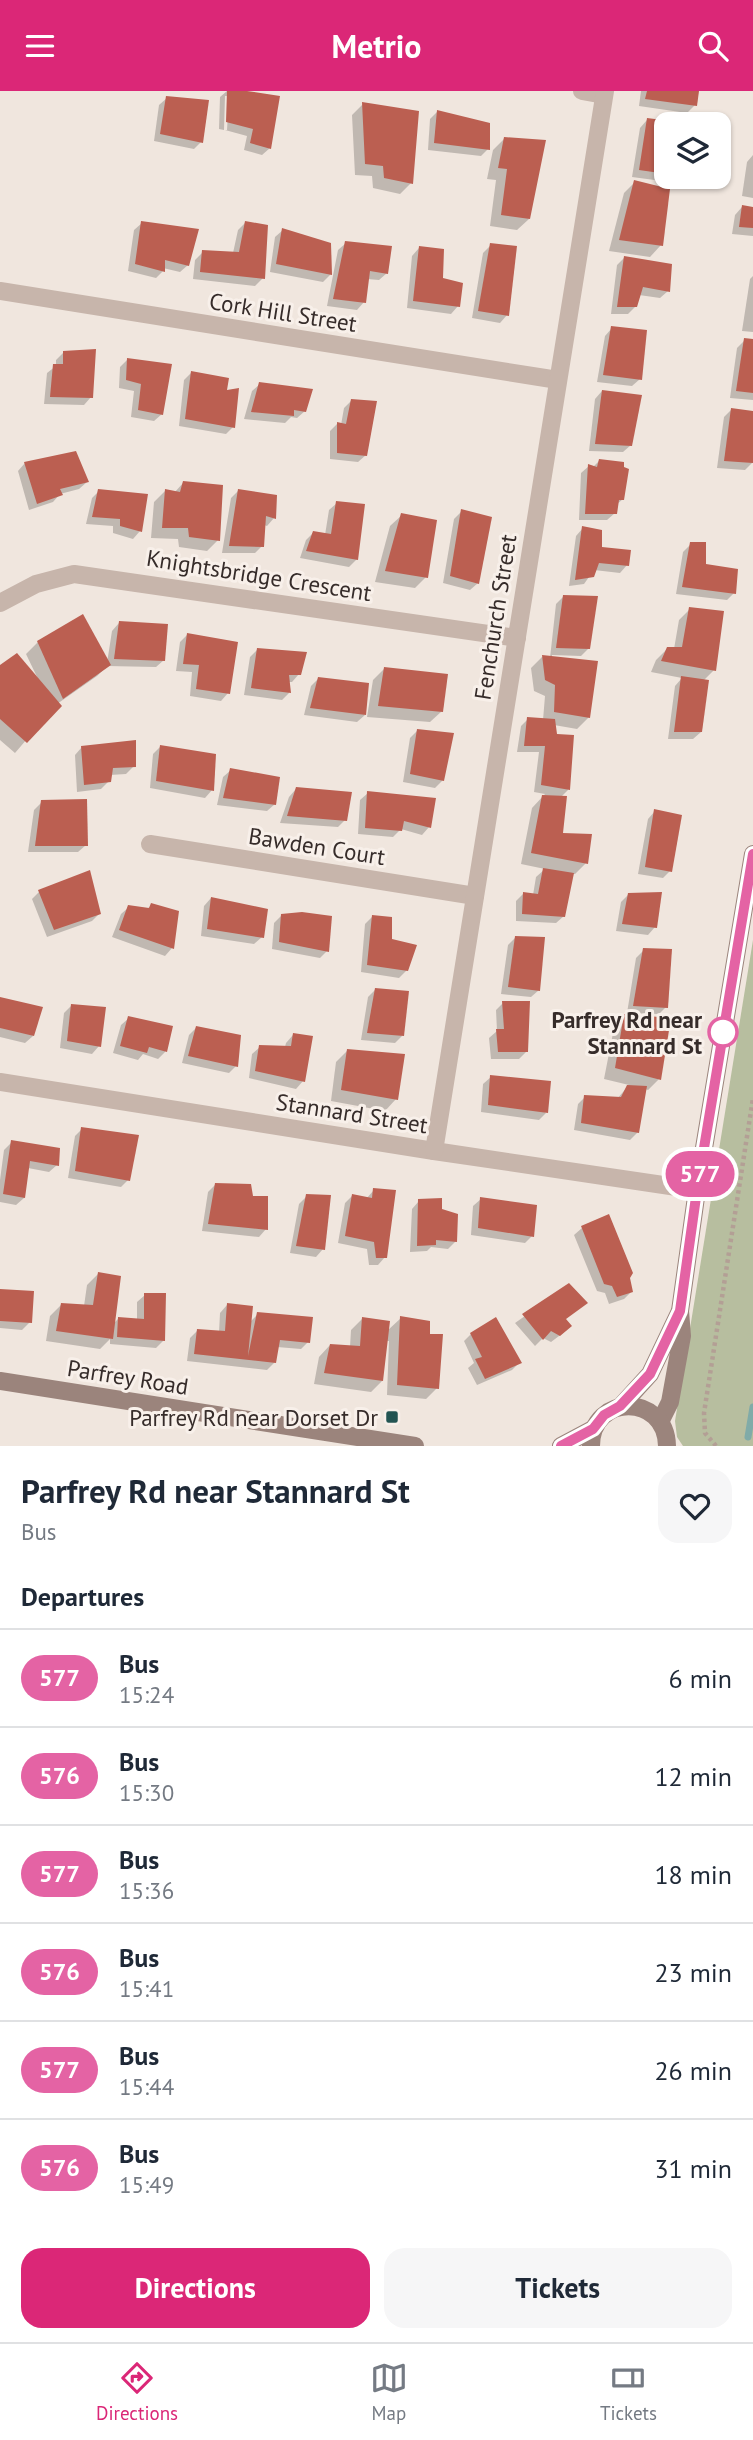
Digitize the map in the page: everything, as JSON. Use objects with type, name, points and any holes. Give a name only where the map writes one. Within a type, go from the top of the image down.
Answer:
[{"type":"main road","points":[[660,1422],[670,1402],[682,1336],[680,1311],[697,1190],[753,854]]},
{"type":"main road","points":[[561,1446],[592,1438],[604,1415],[620,1406],[650,1374],[680,1311]]},
{"type":"main road","name":"Parfrey Road","points":[[0,1381],[415,1446]]},
{"type":"main road","points":[[620,1406],[646,1410],[660,1422],[667,1446]]},
{"type":"street","points":[[582,91],[605,93]]},
{"type":"street","name":"Fenchurch Street","points":[[434,1151],[605,93]]},
{"type":"street","name":"Cork Hill Street","points":[[0,291],[558,380]]},
{"type":"street","name":"Knightsbridge Crescent","points":[[0,603],[36,584],[74,574],[517,638]]},
{"type":"street","name":"Bawden Court","points":[[150,844],[475,896]]},
{"type":"street","name":"Stannard Street","points":[[0,1082],[697,1190]]},
{"type":"path","points":[[716,1446],[705,1433],[704,1413],[753,1098]]},
{"type":"green space","points":[[753,940],[753,1446],[683,1446],[677,1437],[675,1421]]},
{"type":"building","points":[[227,91],[280,96],[271,149],[250,143],[253,129],[226,122]]},
{"type":"building","points":[[647,91],[699,91],[697,106],[645,99]]},
{"type":"building","points":[[166,96],[209,100],[203,143],[160,134]]},
{"type":"building","points":[[362,102],[419,111],[413,184],[384,178],[383,166],[365,164]]},
{"type":"building","points":[[437,110],[490,123],[490,150],[434,143]]},
{"type":"building","points":[[647,118],[654,119],[654,172],[639,170]]},
{"type":"building","points":[[504,137],[546,140],[530,219],[501,215],[507,169],[498,168]]},
{"type":"building","points":[[634,180],[654,185],[654,189],[670,189],[663,246],[619,240]]},
{"type":"building","points":[[742,205],[753,207],[753,228],[739,227]]},
{"type":"building","points":[[141,221],[199,229],[189,266],[165,260],[165,272],[135,264]]},
{"type":"building","points":[[245,221],[268,225],[265,279],[200,272],[202,250],[239,252]]},
{"type":"building","points":[[282,228],[331,243],[332,275],[276,264]]},
{"type":"building","points":[[345,241],[392,246],[388,274],[370,271],[366,303],[333,299]]},
{"type":"building","points":[[490,243],[517,246],[509,316],[478,311]]},
{"type":"building","points":[[419,246],[444,249],[443,278],[463,283],[460,307],[413,301]]},
{"type":"building","points":[[624,256],[672,264],[670,292],[643,287],[637,307],[617,307]]},
{"type":"building","points":[[611,326],[647,330],[642,380],[603,375]]},
{"type":"building","points":[[744,338],[753,339],[753,393],[736,391]]},
{"type":"building","points":[[96,349],[93,398],[50,397],[53,364],[63,364],[63,351]]},
{"type":"building","points":[[127,358],[172,364],[163,415],[138,410],[141,384],[126,380]]},
{"type":"building","points":[[191,371],[229,378],[227,390],[239,388],[235,428],[185,419]]},
{"type":"building","points":[[259,382],[313,389],[306,412],[294,410],[294,416],[251,412]]},
{"type":"building","points":[[602,390],[642,395],[632,446],[595,444]]},
{"type":"building","points":[[351,399],[377,401],[367,456],[337,453],[337,422],[346,424]]},
{"type":"building","points":[[731,408],[753,411],[753,463],[724,461]]},
{"type":"building","points":[[76,451],[89,482],[60,489],[63,495],[37,504],[24,462]]},
{"type":"building","points":[[599,459],[624,462],[624,467],[629,469],[624,500],[619,500],[617,514],[585,514],[588,464],[597,467]]},
{"type":"building","points":[[183,481],[223,485],[220,541],[189,537],[188,528],[162,528],[165,489],[180,492]]},
{"type":"building","points":[[98,489],[148,494],[142,532],[120,526],[120,519],[92,517]]},
{"type":"building","points":[[238,489],[277,495],[276,519],[266,516],[264,547],[229,546]]},
{"type":"building","points":[[336,501],[365,504],[358,560],[306,551],[313,531],[331,534]]},
{"type":"building","points":[[461,509],[492,517],[479,584],[450,576]]},
{"type":"building","points":[[401,513],[437,520],[428,578],[385,571]]},
{"type":"building","points":[[582,526],[602,530],[602,547],[631,550],[629,566],[599,563],[594,577],[575,580]]},
{"type":"building","points":[[690,542],[706,542],[706,564],[738,569],[736,594],[682,587]]},
{"type":"building","points":[[563,595],[598,596],[590,649],[556,648]]},
{"type":"building","points":[[689,607],[724,611],[716,671],[661,661],[667,647],[682,647]]},
{"type":"building","points":[[83,614],[111,665],[63,699],[37,641]]},
{"type":"building","points":[[119,621],[168,624],[165,661],[114,659]]},
{"type":"building","points":[[187,633],[238,642],[230,694],[196,689],[199,665],[183,664]]},
{"type":"building","points":[[257,648],[307,652],[301,675],[289,675],[291,693],[251,688]]},
{"type":"building","points":[[17,653],[62,706],[27,743],[0,719],[0,665]]},
{"type":"building","points":[[542,655],[598,661],[590,718],[554,712],[555,685],[545,680]]},
{"type":"building","points":[[384,667],[448,674],[443,712],[378,706]]},
{"type":"building","points":[[681,676],[709,680],[702,732],[674,732]]},
{"type":"building","points":[[318,677],[369,683],[366,715],[310,708]]},
{"type":"building","points":[[527,717],[555,719],[557,734],[574,735],[570,790],[541,785],[545,746],[524,746]]},
{"type":"building","points":[[417,729],[454,733],[444,781],[410,774]]},
{"type":"building","points":[[136,740],[136,767],[113,768],[111,782],[84,785],[81,746]]},
{"type":"building","points":[[160,745],[216,754],[214,791],[156,781]]},
{"type":"building","points":[[230,768],[280,777],[276,805],[223,798]]},
{"type":"building","points":[[296,787],[352,792],[347,821],[287,816]]},
{"type":"building","points":[[367,791],[436,798],[431,828],[404,821],[402,831],[365,828]]},
{"type":"building","points":[[542,795],[567,796],[563,833],[592,834],[588,864],[531,853]]},
{"type":"building","points":[[87,799],[88,846],[35,846],[41,800]]},
{"type":"building","points":[[654,809],[682,815],[672,872],[645,867]]},
{"type":"building","points":[[543,868],[574,873],[565,917],[522,914],[523,892],[538,894]]},
{"type":"building","points":[[90,870],[101,914],[54,930],[38,890]]},
{"type":"building","points":[[662,892],[657,928],[622,924],[628,893]]},
{"type":"building","points":[[211,897],[268,909],[264,938],[207,929]]},
{"type":"building","points":[[151,903],[179,911],[174,949],[119,930],[128,905],[149,908]]},
{"type":"building","points":[[302,912],[332,916],[329,952],[279,942],[281,914]]},
{"type":"building","points":[[372,915],[392,917],[392,939],[417,945],[408,971],[367,965]]},
{"type":"building","points":[[515,936],[545,937],[540,991],[508,987]]},
{"type":"building","points":[[643,948],[672,949],[668,1008],[633,1006]]},
{"type":"building","points":[[375,988],[409,991],[404,1036],[367,1033]]},
{"type":"building","points":[[0,997],[43,1007],[34,1036],[0,1028]]},
{"type":"building","points":[[502,1001],[530,1001],[528,1052],[498,1052],[496,1029],[504,1029]]},
{"type":"building","points":[[71,1004],[106,1007],[101,1047],[67,1041]]},
{"type":"building","points":[[624,1014],[671,1018],[661,1080],[615,1068]]},
{"type":"building","points":[[128,1016],[173,1026],[167,1052],[149,1047],[147,1053],[120,1046]]},
{"type":"building","points":[[196,1026],[241,1035],[238,1067],[188,1056]]},
{"type":"building","points":[[293,1033],[313,1036],[305,1082],[255,1071],[259,1045],[291,1046]]},
{"type":"building","points":[[347,1049],[405,1054],[398,1100],[341,1090]]},
{"type":"building","points":[[490,1075],[551,1081],[548,1113],[488,1105]]},
{"type":"building","points":[[627,1085],[647,1086],[639,1133],[581,1123],[584,1095],[621,1097]]},
{"type":"building","points":[[81,1127],[139,1135],[130,1181],[75,1171]]},
{"type":"building","points":[[11,1140],[60,1148],[59,1166],[30,1161],[25,1198],[3,1194]]},
{"type":"building","points":[[215,1183],[251,1184],[253,1196],[268,1196],[268,1230],[208,1224]]},
{"type":"building","points":[[373,1188],[396,1190],[387,1258],[376,1258],[374,1242],[345,1236],[352,1194],[372,1198]]},
{"type":"building","points":[[306,1194],[331,1195],[325,1250],[296,1246]]},
{"type":"building","points":[[480,1197],[537,1205],[534,1237],[478,1228]]},
{"type":"building","points":[[442,1198],[442,1209],[458,1214],[457,1242],[436,1240],[436,1245],[417,1246],[418,1199]]},
{"type":"building","points":[[609,1214],[633,1273],[630,1278],[633,1292],[617,1297],[612,1286],[604,1284],[581,1226]]},
{"type":"building","points":[[98,1272],[121,1276],[113,1339],[56,1331],[61,1303],[93,1305]]},
{"type":"building","points":[[569,1283],[588,1303],[566,1319],[572,1326],[560,1336],[551,1331],[543,1340],[522,1314]]},
{"type":"building","points":[[0,1289],[34,1291],[32,1323],[0,1321]]},
{"type":"building","points":[[144,1293],[166,1293],[165,1341],[117,1337],[118,1317],[144,1319]]},
{"type":"building","points":[[227,1303],[253,1306],[248,1356],[257,1312],[313,1317],[310,1343],[280,1340],[276,1363],[194,1354],[197,1329],[225,1331]]},
{"type":"building","points":[[400,1316],[430,1321],[430,1334],[443,1334],[439,1389],[397,1385]]},
{"type":"building","points":[[362,1317],[390,1321],[383,1381],[324,1373],[330,1344],[360,1346]]},
{"type":"building","points":[[496,1317],[522,1363],[485,1379],[475,1359],[482,1357],[470,1333]]},
{"type":"waterway","points":[[748,1437],[753,1407]]},
{"type":"bus line","name":"577","points":[[561,1446],[593,1429],[604,1415],[620,1406],[650,1374],[680,1311],[697,1190],[753,854]]},
{"type":"place","name":"Parfrey Rd near Stannard St","points":[[723,1032]]},
{"type":"place","name":"Parfrey Rd near Dorset Dr","points":[[392,1417]]}]
